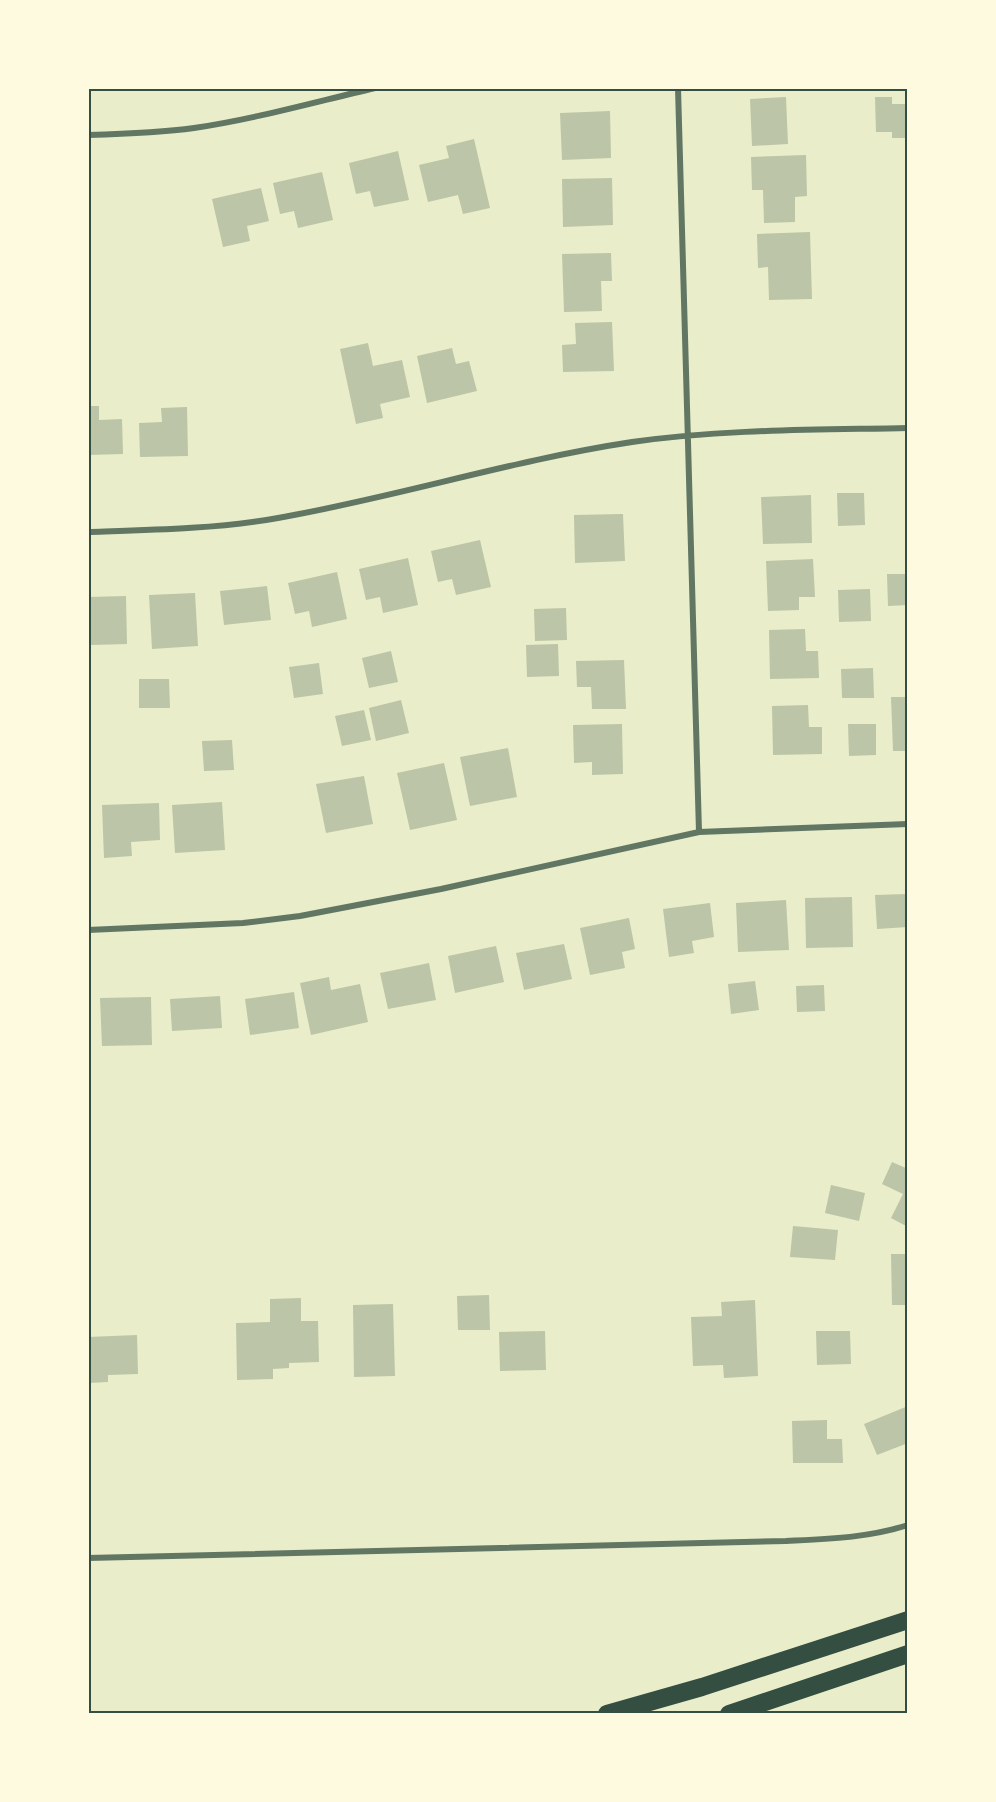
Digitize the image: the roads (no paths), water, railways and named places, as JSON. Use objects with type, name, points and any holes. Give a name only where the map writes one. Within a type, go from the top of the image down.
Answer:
[{"type":"highway","points":[[607,1713],[702,1687],[908,1620]]},
{"type":"highway","points":[[729,1713],[908,1653]]},
{"type":"street","points":[[88,135],[139,134],[193,128],[375,88]]},
{"type":"street","points":[[678,88],[699,832]]},
{"type":"street","points":[[88,532],[222,527],[279,518],[632,442],[688,436],[908,428]]},
{"type":"street","points":[[88,930],[243,923],[300,916],[441,889],[699,832],[908,824]]},
{"type":"street","points":[[88,1558],[786,1541],[851,1537],[886,1532],[908,1525]]}]
